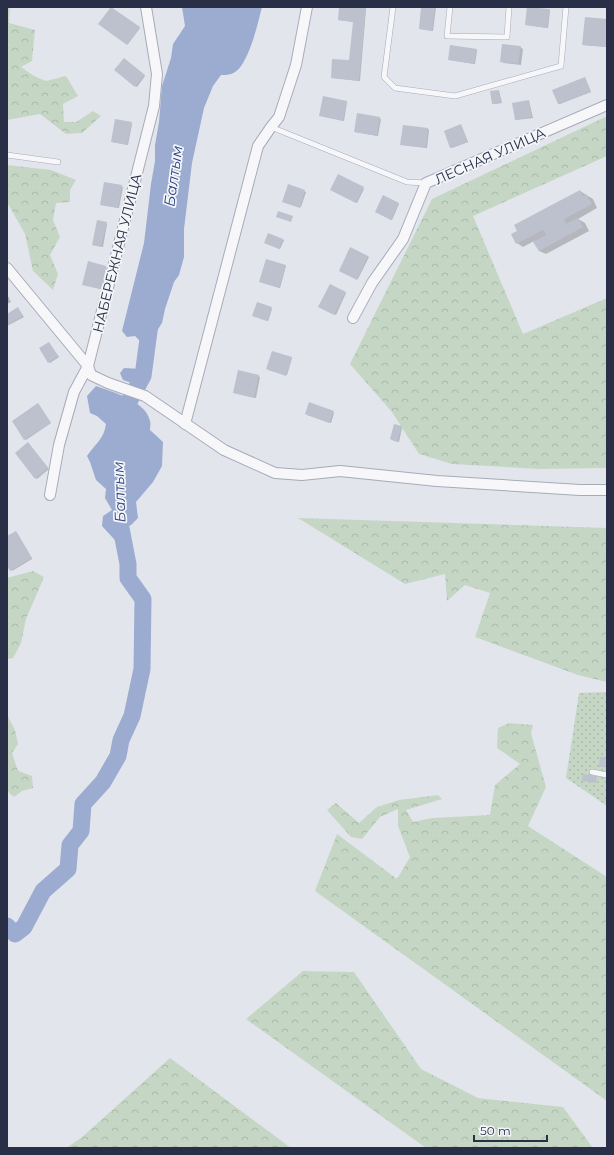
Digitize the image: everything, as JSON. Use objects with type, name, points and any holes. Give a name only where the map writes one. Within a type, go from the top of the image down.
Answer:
[{"type":"street","name":"НАБЕРЕЖНАЯ УЛИЦА","points":[[50,495],[58,445],[74,392],[88,366],[154,106],[156,74],[146,7]]},
{"type":"street","points":[[185,424],[258,146],[280,117],[296,65],[307,7]]},
{"type":"street","name":"ЛЕСНАЯ УЛИЦА","points":[[353,318],[372,283],[403,239],[426,184],[607,105]]},
{"type":"street","points":[[7,268],[88,366],[92,375],[108,383],[145,396],[224,450],[275,473],[302,475],[340,471],[437,481],[580,490],[607,490]]},
{"type":"lane","points":[[393,7],[384,77],[395,88],[455,96],[561,66],[566,7]]},
{"type":"lane","points":[[450,7],[447,36],[506,37],[509,7]]},
{"type":"lane","points":[[271,127],[407,182],[426,184]]},
{"type":"lane","points":[[7,154],[58,162]]},
{"type":"lane","points":[[592,772],[607,775]]},
{"type":"green space","points":[[7,7],[10,7],[9,23],[35,30],[32,61],[21,67],[34,76],[46,81],[66,76],[78,96],[63,104],[64,122],[76,122],[93,111],[101,116],[82,133],[66,134],[40,114],[7,120]]},
{"type":"green space","points":[[607,116],[607,156],[473,216],[523,334],[607,298],[607,468],[540,469],[452,464],[419,454],[392,412],[350,364],[432,199]]},
{"type":"green space","points":[[7,165],[51,170],[76,180],[70,190],[70,202],[56,203],[53,220],[60,237],[50,255],[58,274],[53,290],[33,271],[25,234],[7,202]]},
{"type":"green space","points":[[298,518],[607,528],[607,682],[578,675],[475,637],[490,593],[465,585],[447,601],[445,574],[405,584]]},
{"type":"green space","points":[[33,571],[44,577],[26,619],[21,643],[13,658],[7,659],[7,578]]},
{"type":"green space","points":[[607,692],[607,806],[566,778],[579,693]]},
{"type":"green space","points":[[7,715],[15,730],[18,744],[12,753],[18,771],[32,776],[33,788],[22,791],[14,797],[7,791]]},
{"type":"green space","points":[[509,723],[533,725],[531,733],[546,787],[528,826],[607,877],[607,1101],[315,891],[337,834],[397,879],[410,857],[398,826],[398,809],[380,817],[362,839],[351,837],[327,810],[336,803],[359,823],[377,807],[399,800],[438,795],[442,799],[406,810],[413,822],[432,818],[490,815],[495,785],[520,764],[497,748],[498,728]]},
{"type":"green space","points":[[303,971],[354,972],[421,1069],[478,1098],[563,1107],[593,1148],[426,1148],[246,1019]]},
{"type":"green space","points":[[170,1058],[291,1148],[66,1148],[81,1138]]},
{"type":"water","points":[[182,7],[262,7],[255,34],[242,64],[237,71],[227,75],[221,75],[213,86],[204,108],[192,163],[184,229],[184,257],[179,275],[174,282],[165,309],[162,323],[153,337],[150,346],[145,346],[135,336],[127,337],[122,331],[144,243],[155,161],[155,145],[159,122],[162,86],[171,58],[173,44],[185,26]]},
{"type":"water","points":[[124,368],[142,369],[148,375],[143,384],[137,385],[123,380],[120,373]]},
{"type":"water","points":[[96,386],[128,398],[142,408],[150,421],[150,430],[163,442],[162,466],[153,482],[136,502],[138,518],[131,525],[125,528],[127,538],[132,546],[125,551],[102,526],[103,516],[112,510],[105,498],[106,489],[96,480],[87,456],[101,438],[106,424],[97,416],[90,413],[87,396]]},
{"type":"building","points":[[111,7],[140,27],[127,45],[98,24]]},
{"type":"building","points":[[339,7],[366,7],[359,81],[331,78],[332,59],[349,60],[353,22],[338,20]]},
{"type":"building","points":[[421,7],[435,7],[432,31],[419,29]]},
{"type":"building","points":[[527,7],[550,9],[547,28],[525,25]]},
{"type":"building","points":[[585,17],[607,19],[606,47],[582,45]]},
{"type":"building","points":[[502,44],[521,46],[518,64],[500,62]]},
{"type":"building","points":[[450,45],[477,49],[474,64],[448,60]]},
{"type":"building","points":[[124,58],[145,75],[135,87],[114,70]]},
{"type":"building","points":[[585,77],[591,92],[558,104],[552,90]]},
{"type":"building","points":[[499,90],[501,103],[492,104],[490,91]]},
{"type":"building","points":[[323,96],[347,101],[343,121],[319,116]]},
{"type":"building","points":[[529,100],[532,117],[515,120],[512,103]]},
{"type":"building","points":[[357,113],[380,117],[377,136],[354,132]]},
{"type":"building","points":[[115,119],[132,122],[127,145],[111,142]]},
{"type":"building","points":[[461,124],[468,142],[450,148],[444,131]]},
{"type":"building","points":[[403,125],[428,128],[426,148],[400,145]]},
{"type":"building","points":[[338,174],[364,187],[356,203],[330,190]]},
{"type":"building","points":[[104,182],[122,185],[118,208],[100,205]]},
{"type":"building","points":[[288,184],[305,190],[300,208],[282,202]]},
{"type":"building","points":[[580,190],[583,196],[586,194],[592,204],[564,219],[566,224],[578,218],[583,227],[539,251],[533,242],[546,235],[543,230],[516,244],[511,234],[517,231],[514,225]]},
{"type":"building","points":[[383,195],[399,203],[391,220],[375,212]]},
{"type":"building","points":[[278,211],[293,216],[291,222],[276,217]]},
{"type":"building","points":[[97,220],[107,222],[101,247],[92,245]]},
{"type":"building","points":[[268,233],[283,239],[279,249],[264,243]]},
{"type":"building","points":[[350,247],[368,256],[357,280],[339,271]]},
{"type":"building","points":[[266,259],[286,265],[279,288],[259,282]]},
{"type":"building","points":[[88,261],[106,266],[100,289],[82,285]]},
{"type":"building","points":[[330,284],[346,292],[334,315],[318,307]]},
{"type":"building","points":[[257,302],[272,307],[267,321],[252,316]]},
{"type":"building","points":[[18,307],[23,316],[7,325],[7,314]]},
{"type":"building","points":[[49,342],[58,356],[48,363],[39,348]]},
{"type":"building","points":[[272,351],[292,357],[286,376],[266,369]]},
{"type":"building","points":[[238,370],[259,375],[254,398],[233,393]]},
{"type":"building","points":[[309,402],[334,411],[329,423],[305,414]]},
{"type":"building","points":[[38,403],[51,423],[24,440],[12,421]]},
{"type":"building","points":[[394,424],[402,426],[397,442],[390,439]]},
{"type":"building","points":[[28,442],[48,468],[35,479],[15,453]]},
{"type":"building","points":[[16,531],[32,558],[10,571],[7,566],[7,536]]},
{"type":"building","points":[[600,757],[606,757],[605,767],[599,767]]},
{"type":"building","points":[[583,774],[597,776],[596,783],[582,781]]},
{"type":"waterway","name":"Балтым","points":[[123,420],[126,407],[143,376],[150,324]]},
{"type":"waterway","name":"Балтым","points":[[7,926],[15,934],[24,927],[43,891],[68,869],[70,845],[81,831],[83,804],[103,782],[118,756],[121,740],[132,716],[142,669],[143,599],[128,578],[128,564],[121,528]]}]
